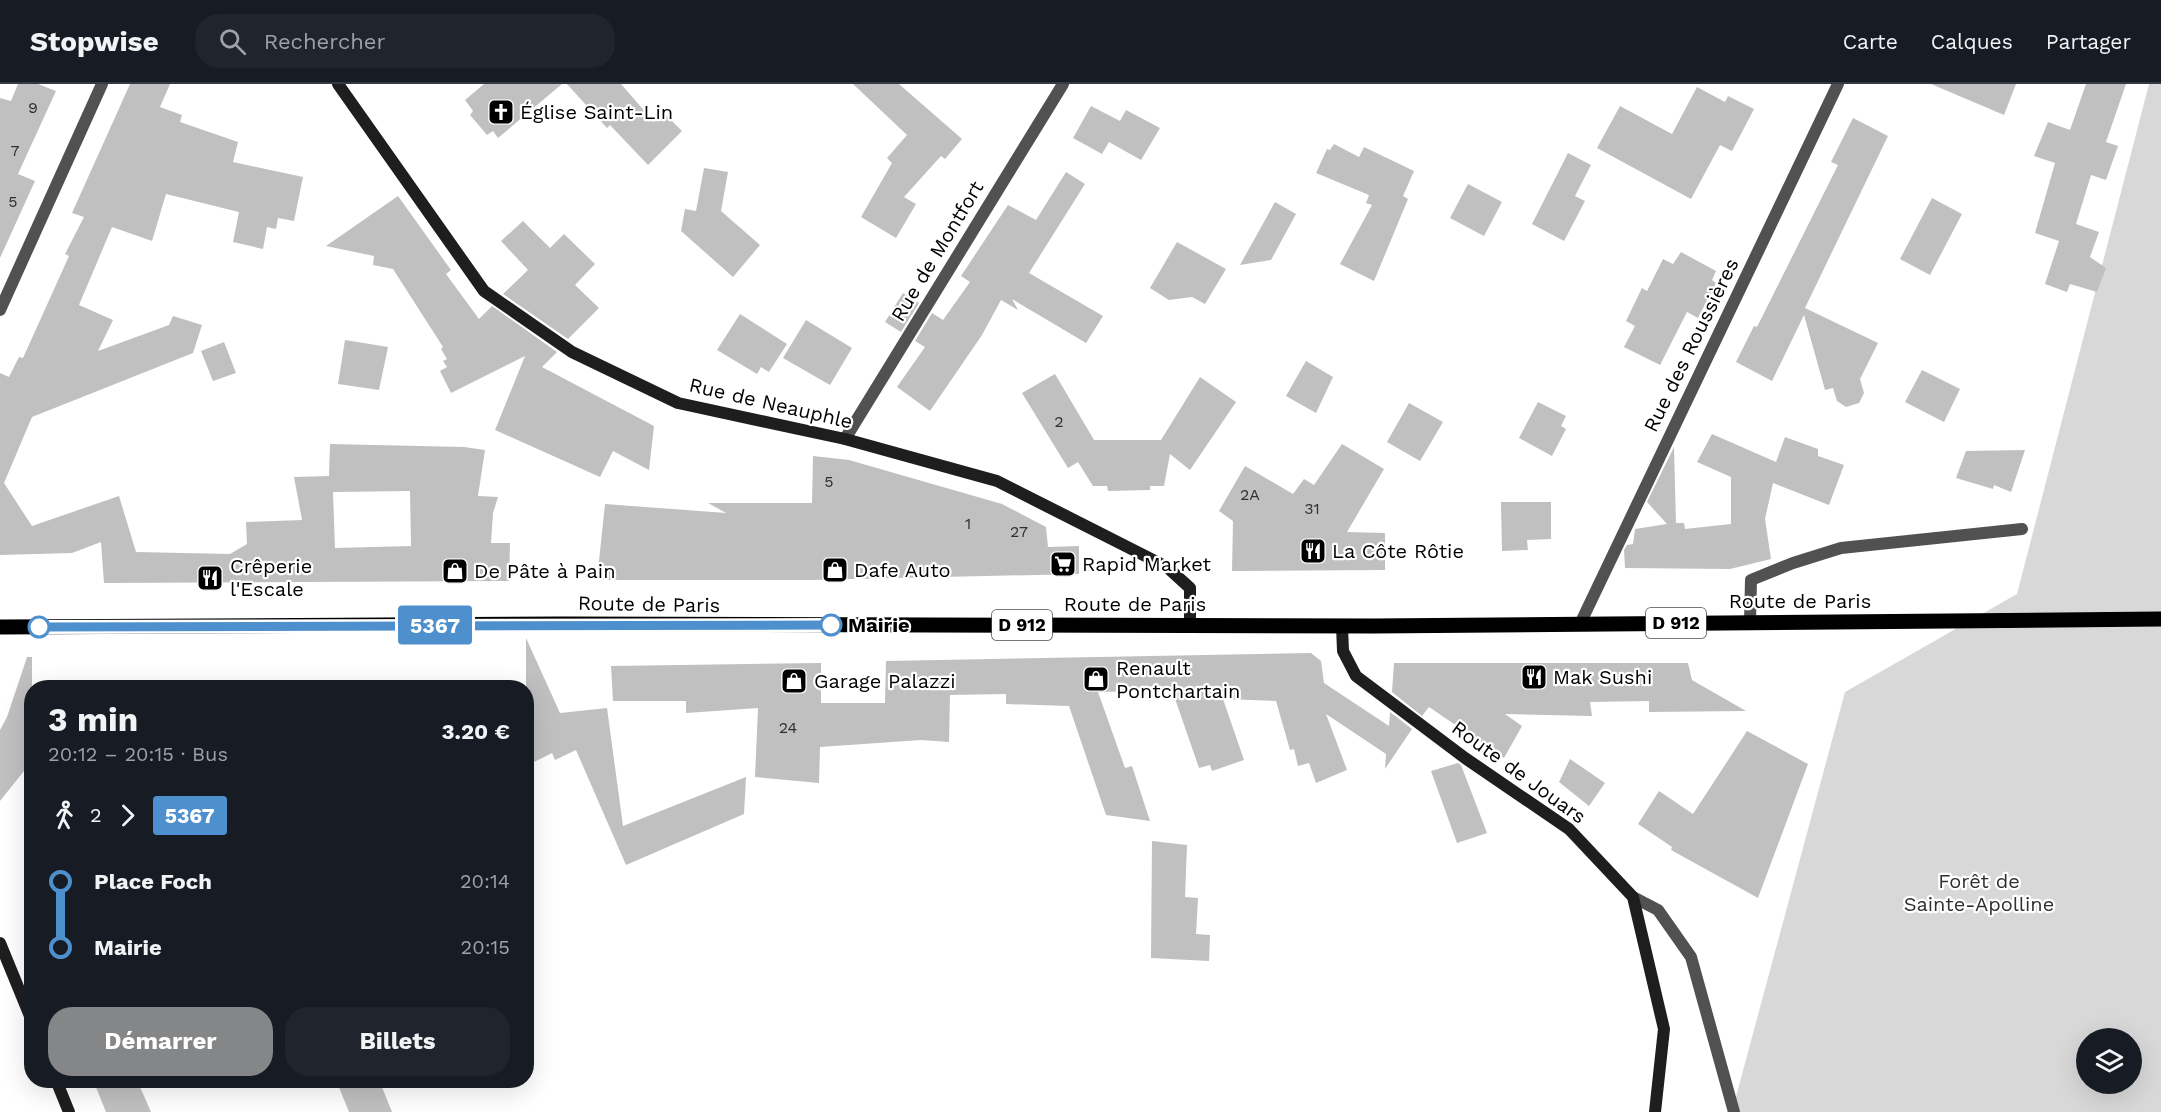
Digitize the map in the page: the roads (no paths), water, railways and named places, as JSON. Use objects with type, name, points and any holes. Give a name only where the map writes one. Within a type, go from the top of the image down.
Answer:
[{"type":"main road","name":"Route de Paris","points":[[0,627],[1342,626],[2161,619]]},
{"type":"street","points":[[0,310],[102,84]]},
{"type":"street","name":"Rue de Neauphle","points":[[338,84],[484,291],[572,352],[678,403],[845,439],[997,481],[1155,559],[1190,588],[1190,625]]},
{"type":"street","name":"Rue de Montfort","points":[[845,439],[1063,84]]},
{"type":"street","name":"Rue des Roussières","points":[[1580,624],[1838,84]]},
{"type":"street","points":[[1750,623],[1751,580],[1793,562],[1841,548],[2022,530]]},
{"type":"street","name":"Route de Jouars","points":[[1342,626],[1343,651],[1356,676],[1466,758],[1569,829],[1633,897]]},
{"type":"street","points":[[1633,897],[1664,1029],[1655,1112]]},
{"type":"street","points":[[1633,897],[1658,910],[1690,957],[1734,1112]]},
{"type":"street","points":[[0,943],[24,1002]]},
{"type":"street","points":[[59,1088],[69,1112]]},
{"type":"place","name":"Église Saint-Lin","points":[[501,112]]},
{"type":"place","name":"La Côte Rôtie","points":[[1313,551]]},
{"type":"place","name":"Rapid Market","points":[[1063,564]]},
{"type":"place","name":"Dafe Auto","points":[[835,570]]},
{"type":"place","name":"De Pâte à Pain","points":[[455,571]]},
{"type":"place","name":"Crêperie l'Escale","points":[[210,578]]},
{"type":"place","name":"Mairie","points":[[831,625]]},
{"type":"place","name":"Mak Sushi","points":[[1534,677]]},
{"type":"place","name":"Renault Pontchartain","points":[[1096,679]]},
{"type":"place","name":"Garage Palazzi","points":[[794,681]]},
{"type":"park label","name":"Forêt de Sainte-Apolline","points":[[1979,892]]}]
